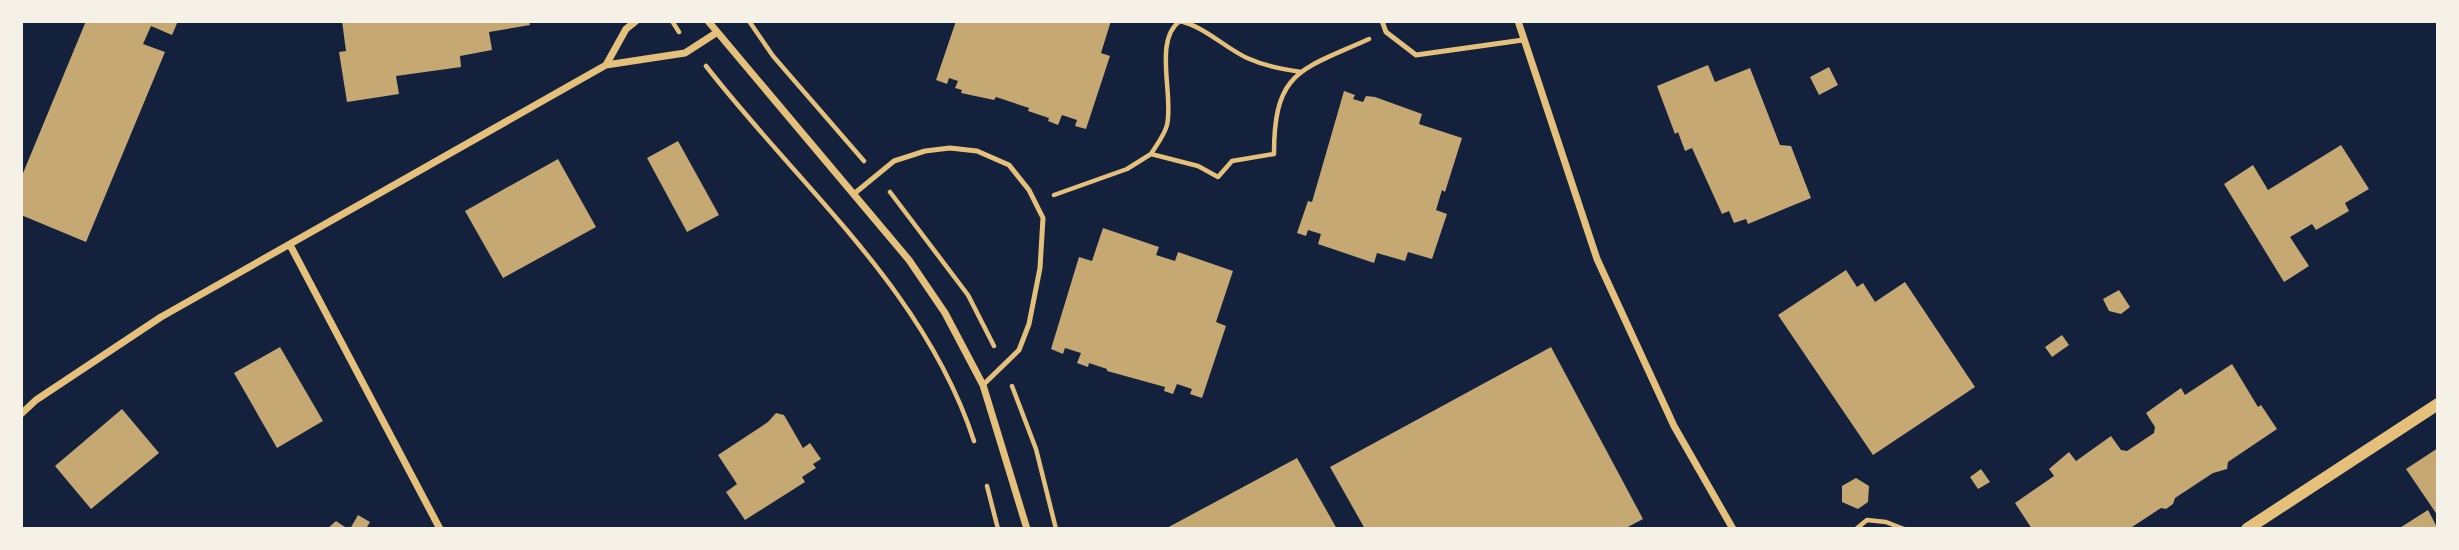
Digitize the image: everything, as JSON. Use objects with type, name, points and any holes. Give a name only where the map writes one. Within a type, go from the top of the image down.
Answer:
[{"type":"street","points":[[606,65],[626,29],[636,21]]},
{"type":"street","points":[[708,21],[855,193],[909,260],[945,313],[983,385],[1027,529]]},
{"type":"street","points":[[1518,21],[1597,259],[1674,426],[1733,529]]},
{"type":"street","points":[[21,414],[36,400],[161,317],[606,65],[685,53],[716,33]]},
{"type":"street","points":[[290,245],[440,529]]},
{"type":"street","points":[[2247,529],[2438,404]]},
{"type":"lane","points":[[1382,21],[1386,32],[1416,55],[1523,40]]},
{"type":"lane","points":[[855,193],[894,161],[925,151],[950,148],[977,151],[1009,165],[1035,202],[1043,218],[1040,268],[1029,324],[1019,350],[983,385]]},
{"type":"path","points":[[672,21],[692,49],[889,280],[925,336],[975,445]]},
{"type":"path","points":[[1035,202],[1128,169],[1151,154],[1168,123],[1167,42],[1172,27],[1180,21],[1194,25],[1247,58],[1272,68],[1301,72]]},
{"type":"path","points":[[1151,154],[1198,166],[1218,177],[1232,161],[1274,154],[1274,128],[1288,82],[1301,72],[1386,32]]},
{"type":"path","points":[[986,479],[998,529]]},
{"type":"path","points":[[1856,529],[1867,520],[1886,522],[1904,529]]},
{"type":"building","points":[[86,21],[178,21],[172,35],[151,26],[143,44],[165,52],[86,242],[21,215],[21,178]]},
{"type":"building","points":[[342,21],[529,21],[530,25],[489,32],[492,50],[460,56],[461,67],[396,76],[399,94],[347,102],[339,52],[346,51]]},
{"type":"building","points":[[956,21],[1111,21],[1101,53],[1110,56],[1086,129],[1075,126],[1077,120],[1062,115],[1058,125],[1048,121],[1049,118],[1028,111],[1029,108],[996,97],[994,100],[961,93],[962,90],[955,88],[958,81],[949,78],[947,84],[936,80]]},
{"type":"building","points":[[1708,65],[1715,82],[1750,68],[1780,145],[1791,146],[1811,198],[1748,224],[1746,219],[1734,223],[1729,211],[1722,214],[1692,148],[1685,151],[1678,132],[1675,134],[1657,86]]},
{"type":"building","points":[[1829,67],[1838,85],[1819,95],[1810,77]]},
{"type":"building","points":[[1344,91],[1355,95],[1353,99],[1363,102],[1366,96],[1375,97],[1422,114],[1419,124],[1462,138],[1445,192],[1442,190],[1436,210],[1447,214],[1432,259],[1408,252],[1405,261],[1377,253],[1374,263],[1318,244],[1321,234],[1308,230],[1306,236],[1297,233],[1308,201],[1312,202]]},
{"type":"building","points":[[678,141],[719,215],[687,232],[647,158]]},
{"type":"building","points":[[2341,145],[2369,189],[2345,203],[2349,211],[2316,230],[2312,224],[2290,237],[2309,266],[2284,282],[2224,184],[2253,165],[2268,190]]},
{"type":"building","points":[[558,159],[596,227],[503,278],[465,211]]},
{"type":"building","points":[[1103,228],[1159,247],[1156,255],[1175,261],[1178,252],[1233,271],[1216,322],[1226,326],[1202,398],[1190,394],[1192,389],[1177,384],[1173,394],[1164,391],[1165,387],[1107,371],[1089,363],[1088,367],[1077,363],[1081,353],[1065,348],[1063,354],[1051,349],[1079,257],[1092,261]]},
{"type":"building","points":[[1846,270],[1857,287],[1863,283],[1875,302],[1905,282],[1975,387],[1873,455],[1778,315]]},
{"type":"building","points":[[2119,290],[2130,307],[2121,314],[2109,311],[2103,299]]},
{"type":"building","points":[[2062,335],[2069,345],[2052,357],[2045,347]]},
{"type":"building","points":[[280,347],[323,421],[277,448],[234,373]]},
{"type":"building","points":[[1551,347],[1643,519],[1624,529],[1365,529],[1330,467]]},
{"type":"building","points":[[2232,364],[2258,407],[2261,405],[2277,429],[2228,462],[2227,469],[2213,473],[2175,498],[2173,504],[2166,509],[2161,508],[2129,529],[2032,529],[2015,503],[2054,476],[2049,469],[2069,452],[2076,461],[2111,436],[2121,450],[2127,451],[2154,433],[2155,427],[2146,413],[2181,388],[2185,395]]},
{"type":"building","points":[[122,409],[159,453],[91,509],[55,466]]},
{"type":"building","points":[[776,413],[784,415],[803,448],[810,443],[821,459],[813,464],[816,468],[802,477],[805,482],[745,520],[726,492],[737,484],[718,455],[768,422]]},
{"type":"building","points":[[2438,448],[2438,516],[2406,469]]},
{"type":"building","points":[[1297,458],[1337,529],[1165,529]]},
{"type":"building","points":[[1981,469],[1990,482],[1978,489],[1970,477]]},
{"type":"building","points":[[1856,478],[1869,486],[1868,502],[1858,509],[1842,502],[1842,486]]},
{"type":"building","points":[[2428,510],[2438,529],[2398,529]]},
{"type":"building","points":[[358,515],[370,522],[367,527],[371,529],[350,529]]},
{"type":"building","points":[[336,521],[348,529],[327,529]]}]
